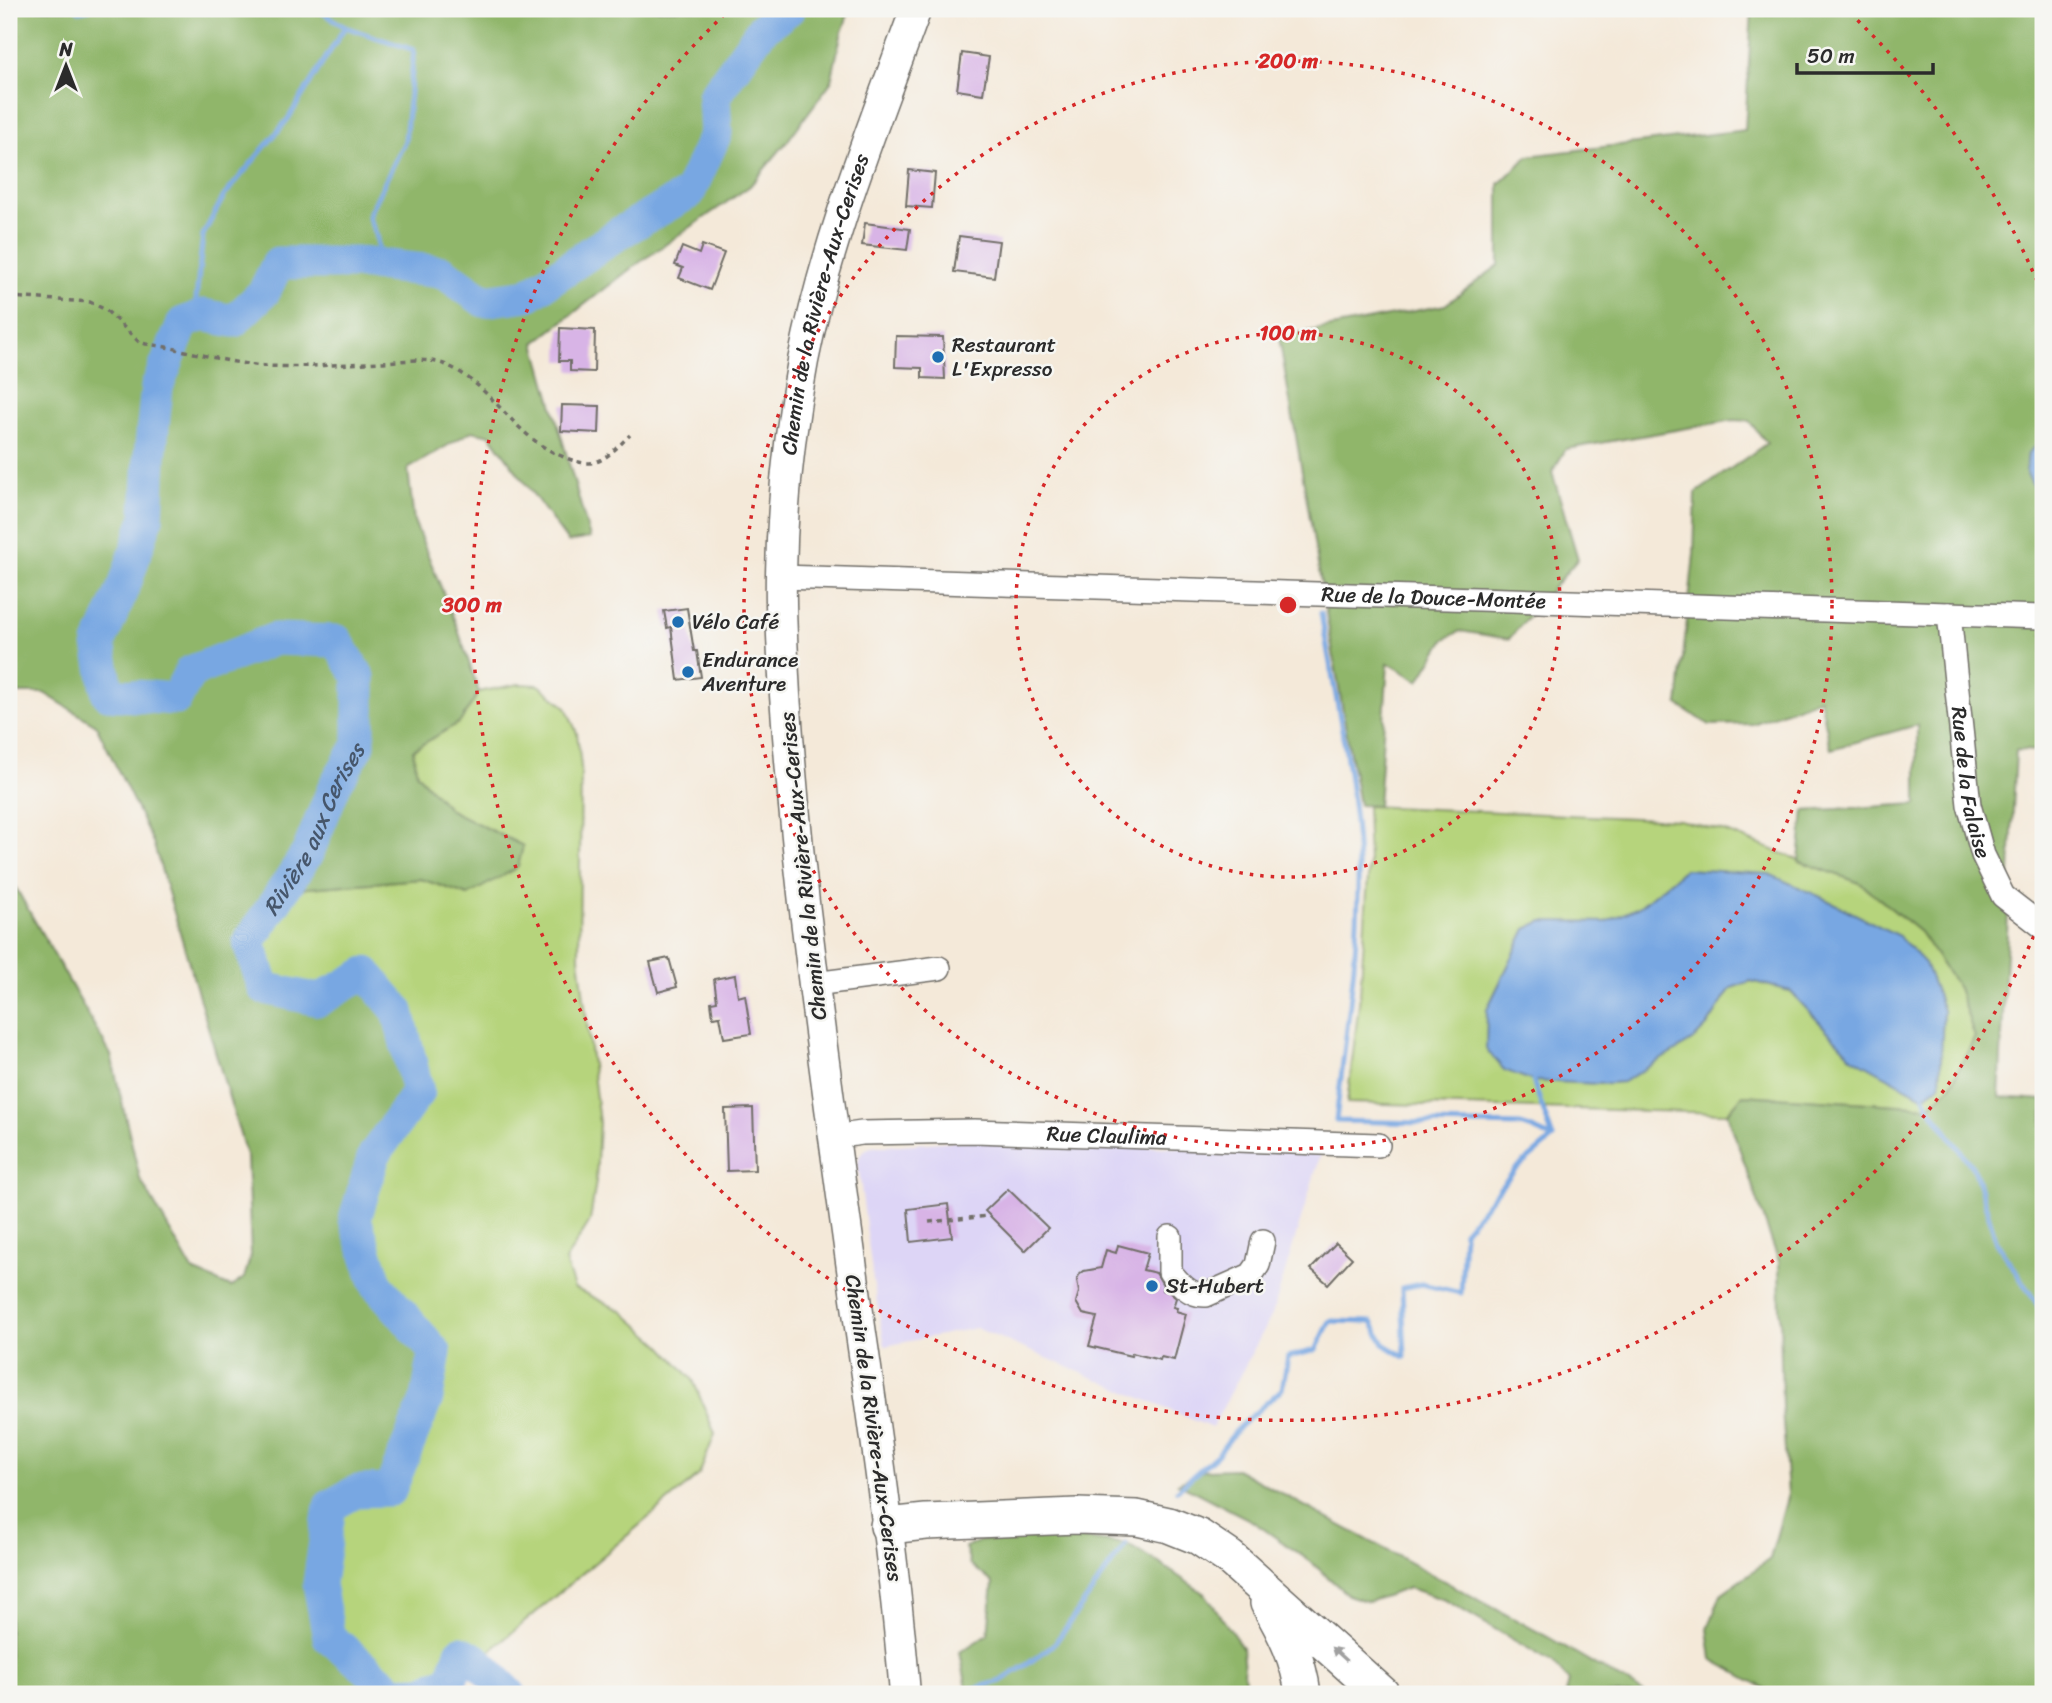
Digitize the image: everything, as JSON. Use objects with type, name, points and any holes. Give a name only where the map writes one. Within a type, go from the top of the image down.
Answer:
[{"type":"highway","points":[[888,1526],[1062,1516],[1137,1518],[1169,1525],[1191,1533],[1244,1569],[1382,1694]]},
{"type":"highway","points":[[1244,1569],[1266,1599],[1290,1644],[1298,1666],[1303,1694]]},
{"type":"main road","name":"Chemin de la Rivière-Aux-Cerises","points":[[905,1694],[888,1526],[795,832],[782,645],[781,577],[783,526],[793,433],[803,362],[818,298],[850,188],[916,9]]},
{"type":"street","name":"Rue de la Douce-Montée","points":[[781,577],[2043,617]]},
{"type":"street","name":"Rue de la Falaise","points":[[1949,614],[1969,805],[1983,855],[2003,896],[2043,927]]},
{"type":"street","points":[[814,984],[939,968]]},
{"type":"street","name":"Rue Claulima","points":[[834,1137],[862,1133],[974,1131],[1378,1145]]},
{"type":"street","points":[[1170,1237],[1170,1272],[1185,1288],[1199,1296],[1251,1275],[1258,1265],[1263,1241]]},
{"type":"path","points":[[9,297],[90,302],[106,310],[139,342],[254,365],[434,361],[464,375],[539,444],[557,455],[584,463],[598,463],[630,435]]},
{"type":"path","points":[[929,1222],[990,1216]]},
{"type":"shaded area","points":[[971,1140],[1321,1153],[1272,1315],[1212,1428],[976,1328],[885,1346],[873,1280],[858,1163],[860,1155],[871,1147]]},
{"type":"green space","points":[[9,9],[850,9],[841,35],[831,82],[750,186],[633,267],[535,343],[590,538],[568,542],[490,435],[472,431],[408,469],[414,521],[456,624],[479,692],[460,722],[413,750],[417,774],[450,810],[523,846],[518,867],[468,895],[421,879],[284,890],[249,942],[264,988],[319,1000],[366,973],[398,1011],[418,1092],[374,1155],[355,1219],[377,1285],[424,1359],[427,1398],[390,1490],[357,1491],[330,1506],[319,1584],[329,1637],[395,1694],[9,1694],[9,871],[12,881],[111,1055],[140,1179],[193,1271],[231,1287],[244,1278],[251,1255],[247,1158],[153,842],[96,725],[44,693],[9,693]]},
{"type":"green space","points":[[1752,9],[2043,9],[2043,440],[2028,453],[2026,472],[2043,506],[2043,751],[2016,750],[1999,1097],[2043,1100],[2043,1694],[1775,1694],[1712,1659],[1708,1629],[1721,1594],[1770,1559],[1788,1494],[1782,1408],[1779,1262],[1727,1113],[1743,1095],[1929,1107],[1951,1086],[1975,1037],[1958,988],[1920,932],[1860,883],[1799,861],[1804,811],[1917,804],[1917,725],[1831,749],[1820,698],[1753,724],[1710,725],[1678,705],[1694,554],[1696,493],[1767,443],[1749,421],[1734,420],[1566,449],[1552,472],[1578,559],[1509,639],[1460,631],[1444,640],[1419,681],[1388,663],[1378,806],[1359,805],[1279,337],[1445,305],[1499,265],[1499,184],[1528,156],[1745,130]]},
{"type":"green space","points":[[519,684],[539,685],[566,707],[577,733],[581,767],[579,957],[599,1123],[596,1181],[590,1221],[565,1261],[574,1288],[622,1311],[661,1345],[693,1380],[715,1434],[699,1475],[439,1694],[395,1694],[329,1637],[319,1584],[330,1506],[357,1491],[390,1489],[424,1359],[377,1285],[355,1219],[374,1155],[418,1092],[398,1011],[366,973],[319,1000],[264,988],[249,942],[284,890],[421,879],[468,895],[523,846],[450,810],[417,774],[412,750],[460,722],[479,692]]},
{"type":"green space","points":[[1367,806],[1679,820],[1726,832],[1860,883],[1920,932],[1958,988],[1975,1037],[1951,1086],[1929,1107],[1743,1095],[1727,1113],[1347,1103],[1360,995],[1369,864]],"holes":[[[1685,869],[1852,1057],[1790,991],[1751,981],[1731,988],[1707,1026],[1487,1009],[1526,929],[1543,921],[1606,922],[1639,907]]]},
{"type":"green space","points":[[1236,1469],[1548,1637],[1646,1694],[1566,1694],[1569,1681],[1553,1663],[1445,1600],[1409,1588],[1368,1602],[1348,1595],[1311,1562],[1252,1521],[1178,1483],[1204,1470]]},
{"type":"green space","points":[[1026,1536],[1072,1537],[1126,1544],[1206,1595],[1242,1647],[1246,1694],[968,1694],[960,1652],[988,1634],[993,1583],[970,1564],[965,1547],[980,1541]]},
{"type":"water","points":[[2043,440],[2043,506],[2026,472],[2028,453]]},
{"type":"water","points":[[1685,869],[1769,874],[1899,936],[1925,963],[1943,1010],[1940,1085],[1924,1097],[1852,1057],[1790,991],[1751,981],[1731,988],[1707,1026],[1692,1041],[1623,1082],[1599,1084],[1533,1081],[1504,1070],[1486,1049],[1487,1009],[1526,929],[1543,921],[1606,922],[1639,907]]},
{"type":"building","points":[[962,53],[989,57],[983,94],[957,90]]},
{"type":"building","points":[[909,170],[935,173],[932,208],[906,206]]},
{"type":"building","points":[[865,223],[910,229],[907,250],[862,245]]},
{"type":"building","points":[[959,236],[999,241],[994,277],[954,272]]},
{"type":"building","points":[[702,245],[724,253],[710,290],[679,278],[683,268],[675,265],[682,247],[699,254]]},
{"type":"building","points":[[560,328],[595,330],[594,372],[570,371],[570,361],[559,361]]},
{"type":"building","points":[[896,336],[943,337],[945,379],[922,378],[922,368],[895,367]]},
{"type":"building","points":[[562,405],[600,406],[599,433],[561,431]]},
{"type":"building","points":[[687,608],[701,677],[678,680],[671,627],[667,628],[664,611]]},
{"type":"building","points":[[669,958],[677,987],[658,992],[650,962]]},
{"type":"building","points":[[735,975],[738,997],[745,995],[751,1034],[724,1038],[720,1016],[713,1017],[711,1002],[717,1001],[714,979]]},
{"type":"building","points":[[753,1108],[755,1170],[727,1171],[725,1109]]},
{"type":"building","points":[[1008,1189],[1048,1228],[1025,1251],[985,1211]]},
{"type":"building","points":[[948,1204],[952,1237],[911,1242],[908,1209]]},
{"type":"building","points":[[1336,1243],[1352,1258],[1328,1284],[1311,1269]]},
{"type":"building","points":[[1118,1245],[1148,1253],[1143,1270],[1156,1273],[1163,1285],[1162,1290],[1176,1298],[1173,1307],[1186,1314],[1174,1360],[1161,1357],[1160,1360],[1132,1353],[1131,1356],[1089,1346],[1097,1317],[1083,1314],[1076,1302],[1079,1292],[1077,1280],[1084,1271],[1101,1268],[1106,1250],[1116,1253]]},
{"type":"waterway","points":[[77,9],[89,9]]},
{"type":"waterway","points":[[317,9],[345,27],[414,50],[405,141],[368,216],[376,234],[381,265]]},
{"type":"waterway","name":"Rivière aux Cerises","points":[[510,1694],[475,1659],[461,1652],[451,1680],[422,1692],[394,1692],[329,1637],[319,1584],[330,1506],[357,1491],[390,1490],[427,1398],[435,1352],[377,1285],[355,1219],[374,1155],[418,1092],[398,1011],[366,973],[319,1000],[264,988],[249,942],[308,852],[335,785],[359,745],[359,677],[337,641],[275,639],[190,672],[176,699],[108,694],[99,644],[125,584],[147,518],[157,387],[183,323],[203,315],[234,321],[264,292],[278,263],[359,263],[443,272],[484,301],[528,295],[621,232],[689,193],[716,133],[714,96],[762,29],[789,9]]},
{"type":"waterway","points":[[194,318],[203,235],[224,196],[288,119],[345,27]]},
{"type":"waterway","points":[[1321,613],[1349,770],[1358,866],[1357,930],[1336,1121],[1520,1125],[1553,1138]]},
{"type":"waterway","points":[[1177,1490],[1218,1454],[1239,1427],[1282,1389],[1288,1357],[1316,1350],[1330,1321],[1372,1322],[1384,1344],[1405,1357],[1402,1288],[1421,1284],[1461,1293],[1464,1231],[1515,1170],[1553,1138],[1533,1081]]},
{"type":"waterway","points":[[1924,1097],[1975,1171],[1997,1243],[2043,1313]]},
{"type":"waterway","points":[[962,1692],[1001,1681],[1055,1643],[1126,1544]]},
{"type":"place","name":"Restaurant L'Expresso","points":[[938,357]]},
{"type":"place","name":"Vélo Café","points":[[678,622]]},
{"type":"place","name":"Endurance Aventure","points":[[688,672]]},
{"type":"place","name":"St-Hubert","points":[[1152,1286]]}]
